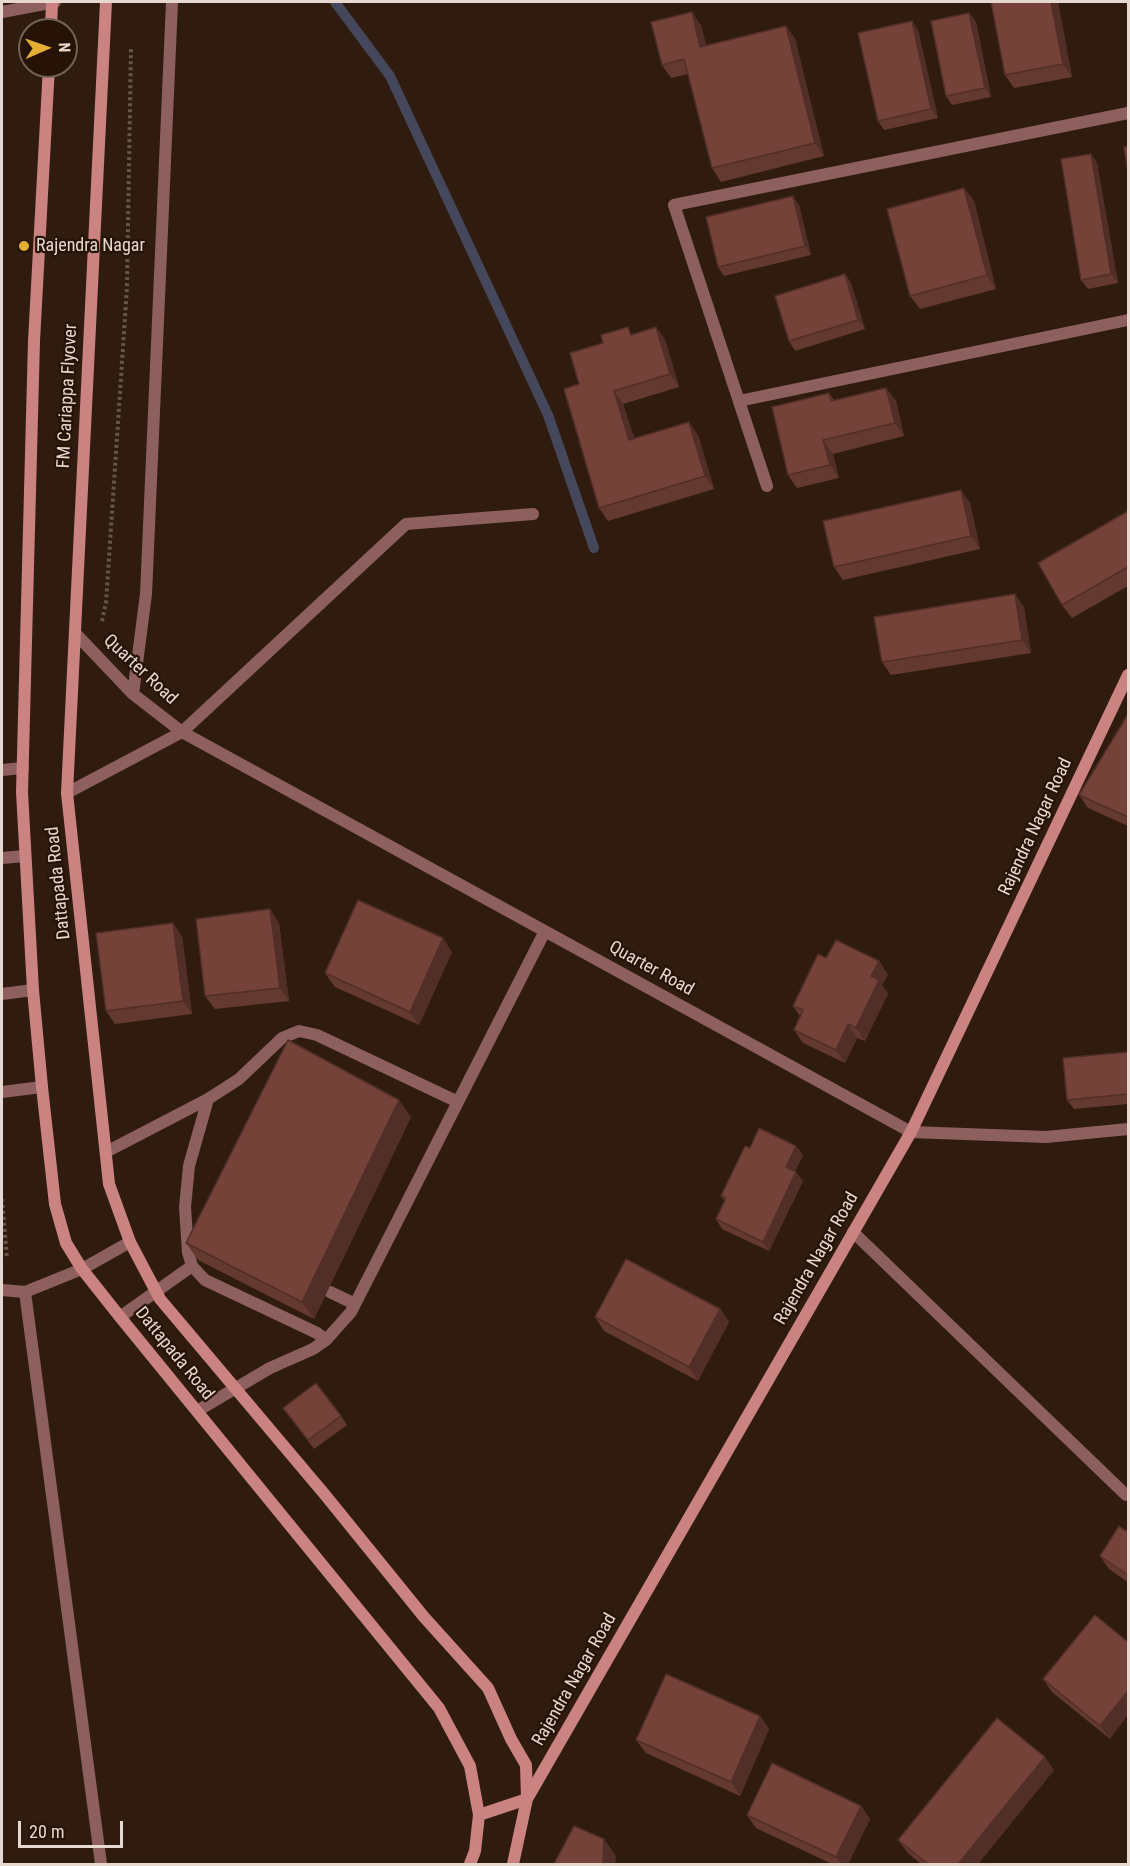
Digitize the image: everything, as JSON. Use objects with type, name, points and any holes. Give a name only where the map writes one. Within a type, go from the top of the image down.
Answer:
[{"type":"main road","points":[[52,18],[54,2]]},
{"type":"main road","name":"FM Cariappa Flyover","points":[[67,793],[106,2]]},
{"type":"main road","name":"FM Cariappa Flyover","points":[[22,792],[34,341],[48,78]]},
{"type":"main road","name":"Rajendra Nagar Road","points":[[527,1799],[911,1132],[1128,675]]},
{"type":"main road","name":"Dattapada Road","points":[[22,792],[33,990],[42,1088],[55,1203],[66,1243],[82,1269],[120,1317],[439,1708],[470,1766],[479,1815],[475,1851],[470,1864]]},
{"type":"main road","name":"Dattapada Road","points":[[67,793],[109,1184],[130,1242],[160,1299],[326,1496],[424,1617],[488,1689],[526,1765],[527,1799]]},
{"type":"main road","points":[[479,1815],[527,1799]]},
{"type":"main road","points":[[513,1864],[527,1799]]},
{"type":"street","points":[[2,12],[54,2]]},
{"type":"street","points":[[133,694],[146,594],[172,2]]},
{"type":"street","points":[[767,486],[674,205],[1128,113]]},
{"type":"street","points":[[740,401],[1128,320]]},
{"type":"street","points":[[182,732],[406,524],[533,514]]},
{"type":"street","name":"Quarter Road","points":[[75,633],[133,694],[182,732],[911,1132],[1046,1137],[1128,1130]]},
{"type":"street","name":"Quarter Road","points":[[67,793],[182,732]]},
{"type":"street","points":[[2,770],[23,768]]},
{"type":"street","points":[[2,858],[25,856]]},
{"type":"street","points":[[197,1411],[270,1368],[313,1349],[326,1340],[351,1312],[545,931]]},
{"type":"street","points":[[2,993],[33,990]]},
{"type":"street","points":[[106,1152],[208,1099],[239,1079],[282,1038],[299,1031],[317,1035],[458,1102]]},
{"type":"street","points":[[2,1092],[42,1088]]},
{"type":"street","points":[[208,1099],[189,1166],[185,1207],[188,1252],[192,1266],[206,1280],[317,1333],[326,1340]]},
{"type":"street","points":[[853,1232],[1126,1495]]},
{"type":"street","points":[[2,1290],[26,1293],[82,1269],[130,1242]]},
{"type":"street","points":[[120,1317],[192,1266]]},
{"type":"street","points":[[330,1292],[355,1304]]},
{"type":"street","points":[[26,1293],[101,1864]]},
{"type":"path","points":[[106,603],[127,286],[131,37]]},
{"type":"path","points":[[2,1199],[7,1259]]},
{"type":"building","points":[[991,2],[1051,2],[1063,64],[1005,75]]},
{"type":"building","points":[[692,12],[700,47],[786,26],[815,143],[712,168],[684,59],[662,65],[651,22]]},
{"type":"building","points":[[969,13],[985,88],[946,96],[931,21]]},
{"type":"building","points":[[912,21],[931,109],[878,121],[858,33]]},
{"type":"building","points":[[1124,147],[1128,147],[1128,173]]},
{"type":"building","points":[[1091,154],[1111,274],[1081,280],[1061,159]]},
{"type":"building","points":[[964,188],[987,275],[910,296],[887,209]]},
{"type":"building","points":[[793,196],[805,246],[718,267],[706,217]]},
{"type":"building","points":[[845,274],[858,320],[789,341],[775,296]]},
{"type":"building","points":[[628,327],[631,335],[656,327],[670,374],[614,391],[629,440],[689,422],[705,476],[599,508],[564,389],[579,384],[570,353],[603,343],[601,335]]},
{"type":"building","points":[[886,388],[895,423],[823,440],[830,465],[788,475],[772,407],[829,393],[831,401]]},
{"type":"building","points":[[961,490],[971,536],[834,567],[823,521]]},
{"type":"building","points":[[1128,511],[1128,567],[1062,605],[1038,563]]},
{"type":"building","points":[[1015,594],[1022,640],[882,662],[874,617]]},
{"type":"building","points":[[1128,714],[1128,817],[1079,795]]},
{"type":"building","points":[[358,900],[443,938],[410,1012],[325,973]]},
{"type":"building","points":[[270,909],[280,988],[205,996],[196,919]]},
{"type":"building","points":[[173,923],[183,1001],[106,1011],[96,933]]},
{"type":"building","points":[[836,940],[879,961],[871,976],[879,980],[856,1028],[848,1024],[836,1050],[794,1030],[803,1010],[793,1006],[818,954],[826,958]]},
{"type":"building","points":[[288,1040],[399,1100],[302,1302],[186,1243]]},
{"type":"building","points":[[1128,1052],[1128,1094],[1067,1100],[1063,1058]]},
{"type":"building","points":[[759,1128],[796,1146],[786,1167],[796,1172],[763,1242],[716,1219],[726,1198],[721,1196],[745,1146],[750,1148]]},
{"type":"building","points":[[626,1259],[720,1309],[689,1367],[595,1317]]},
{"type":"building","points":[[316,1383],[341,1416],[308,1440],[283,1408]]},
{"type":"building","points":[[1119,1526],[1126,1531],[1128,1527],[1128,1575],[1100,1556]]},
{"type":"building","points":[[1095,1615],[1128,1642],[1128,1691],[1100,1726],[1043,1679]]},
{"type":"building","points":[[666,1674],[760,1716],[731,1782],[636,1740]]},
{"type":"building","points":[[997,1718],[1045,1757],[958,1864],[928,1864],[898,1840]]},
{"type":"building","points":[[772,1763],[861,1806],[836,1857],[747,1815]]},
{"type":"building","points":[[574,1826],[604,1839],[603,1864],[554,1864]]},
{"type":"waterway","points":[[335,2],[390,76],[548,415],[594,548]]},
{"type":"place","name":"Rajendra Nagar","points":[[24,246]]}]
